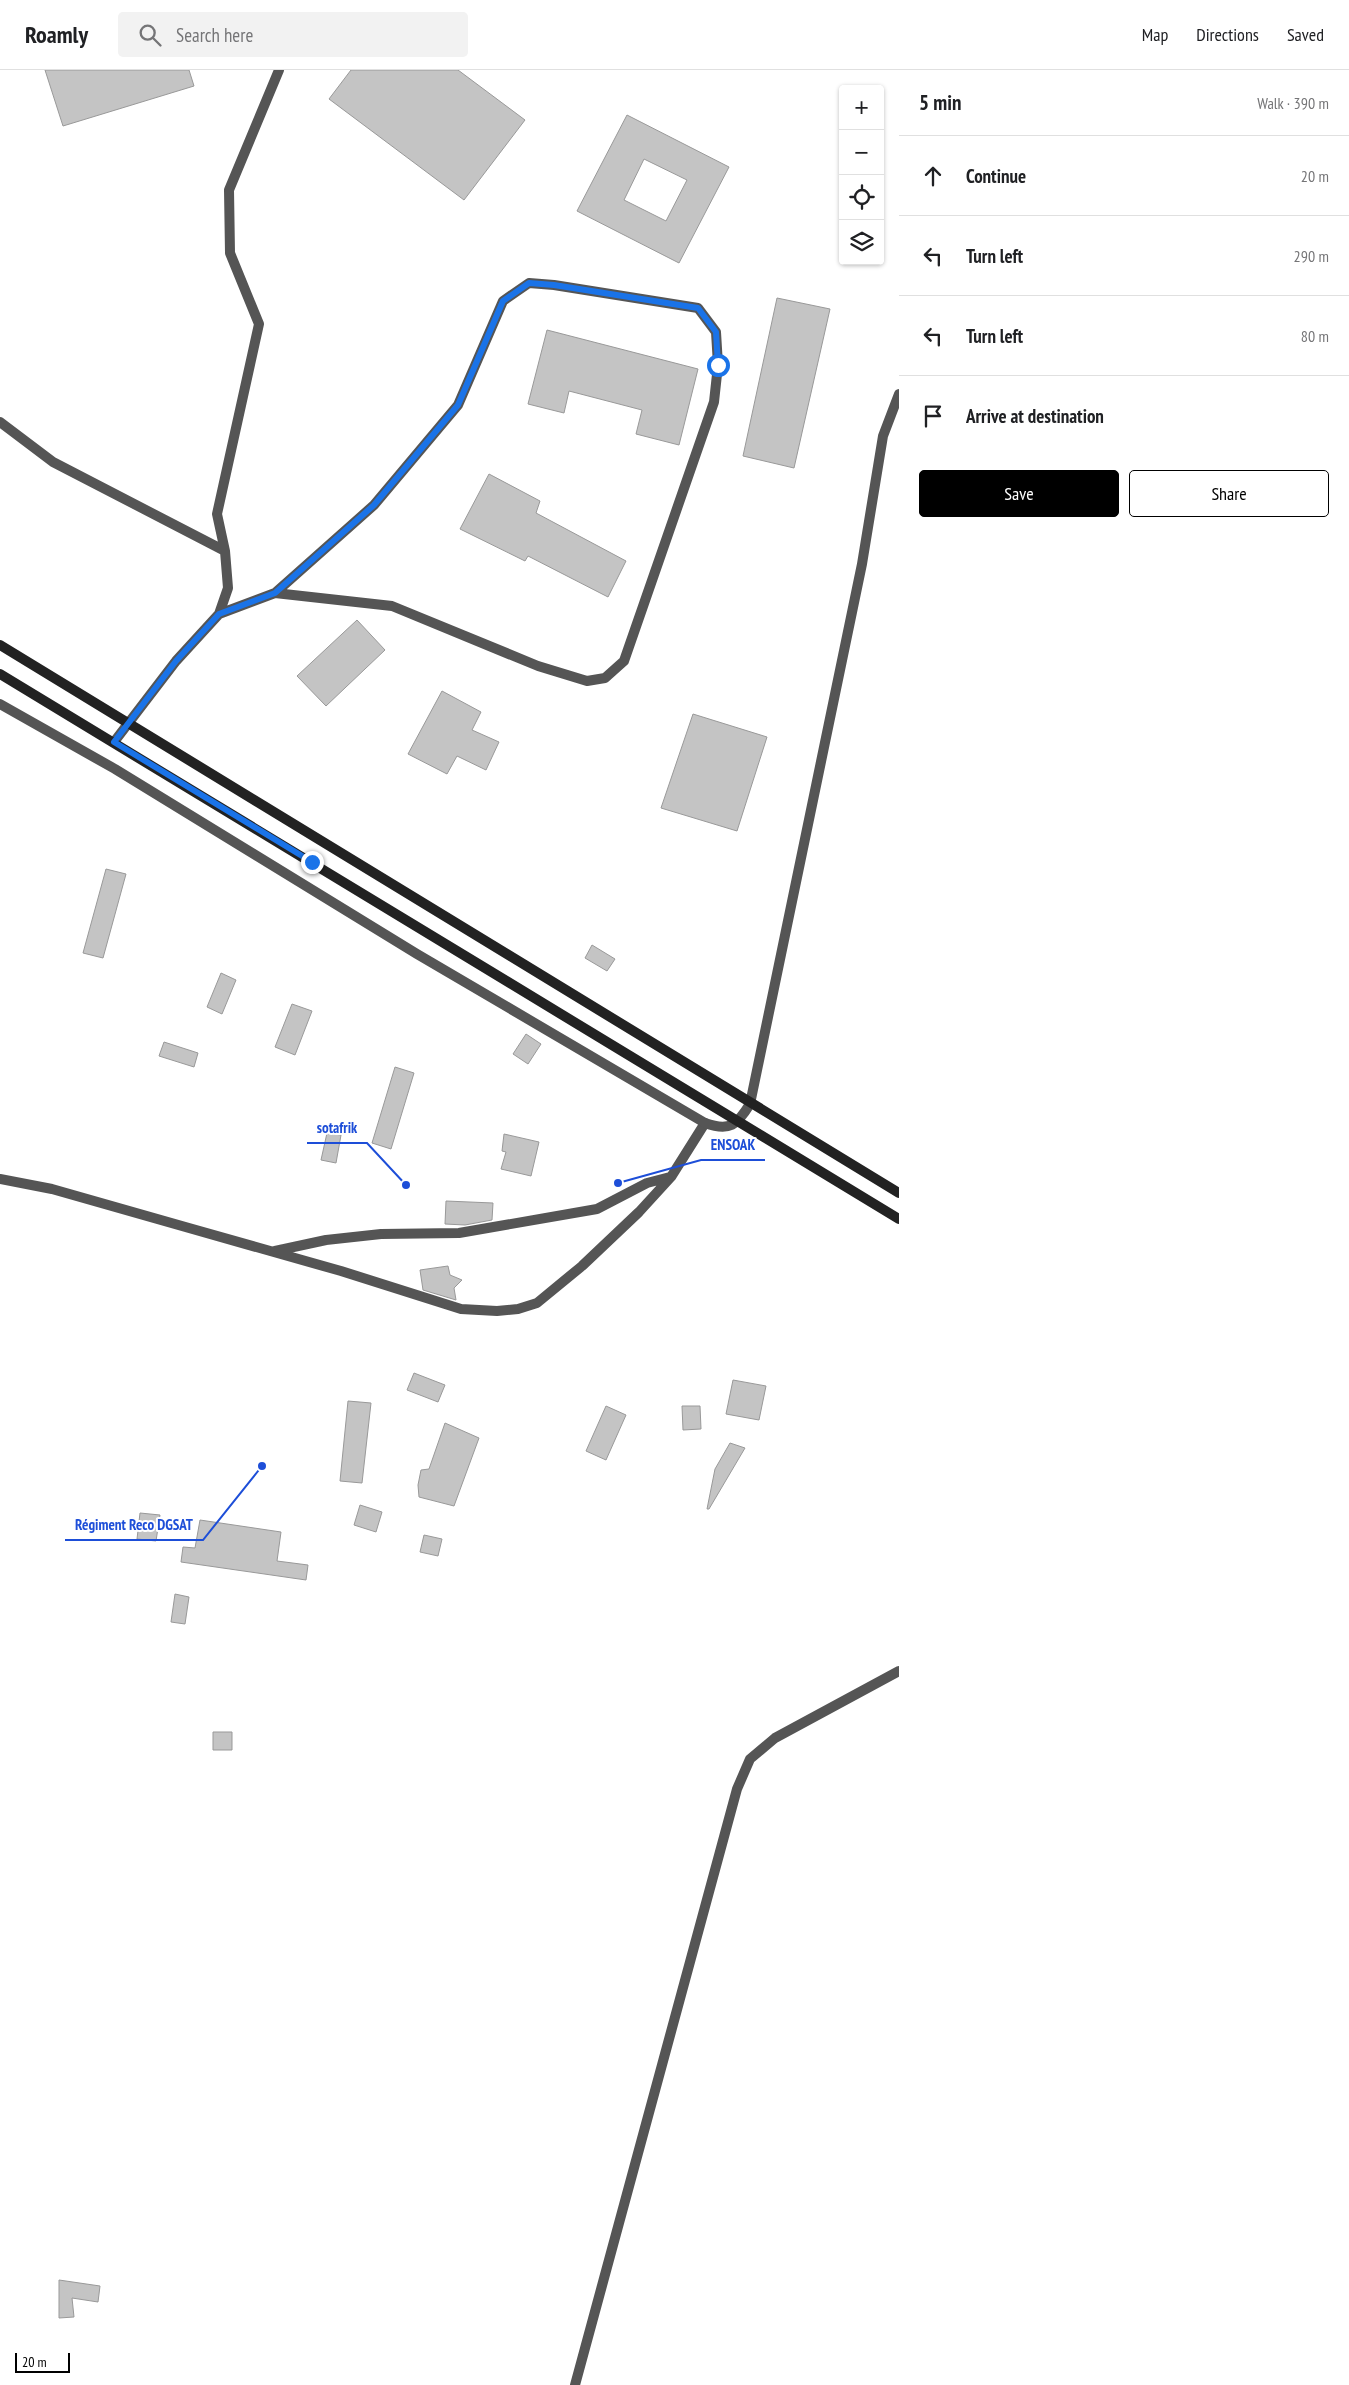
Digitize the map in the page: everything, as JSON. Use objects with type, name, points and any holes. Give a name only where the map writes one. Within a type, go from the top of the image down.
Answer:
[{"type":"street","points":[[114,742],[176,661],[219,614],[228,588],[225,551],[217,514],[259,324],[230,253],[229,190],[279,70]]},
{"type":"street","points":[[219,614],[275,593],[374,505],[458,405],[503,301],[529,283],[554,285],[698,308],[716,332],[718,365],[714,402],[624,660],[605,678],[587,681],[538,666],[392,606],[275,593]]},
{"type":"street","points":[[0,704],[115,769],[417,954],[704,1123],[716,1127],[728,1127],[739,1123],[750,1104],[862,564],[883,436],[899,394]]},
{"type":"street","points":[[0,422],[53,462],[225,551]]},
{"type":"street","points":[[0,645],[750,1104],[899,1193]]},
{"type":"street","points":[[0,674],[899,1219]]},
{"type":"street","points":[[0,1180],[52,1189],[341,1271],[461,1309],[518,1309],[537,1303],[582,1266],[639,1212],[671,1177],[704,1123]]},
{"type":"street","points":[[273,1252],[326,1240],[372,1235],[459,1233],[597,1209],[647,1183],[671,1177]]},
{"type":"street","points":[[575,2385],[737,1789],[750,1759],[775,1738],[899,1671]]},
{"type":"building","points":[[45,70],[189,70],[194,86],[63,126]]},
{"type":"building","points":[[351,70],[458,70],[525,120],[464,200],[329,99]]},
{"type":"building","points":[[627,115],[729,167],[679,263],[577,211]],"holes":[[[644,159],[687,180],[666,221],[624,200]]]},
{"type":"building","points":[[777,298],[830,309],[794,468],[743,456]]},
{"type":"building","points":[[547,330],[698,369],[679,445],[636,434],[642,410],[569,391],[564,413],[528,404]]},
{"type":"building","points":[[489,474],[540,501],[536,513],[626,561],[608,597],[528,556],[525,561],[460,529]]},
{"type":"building","points":[[357,620],[385,650],[326,706],[297,676]]},
{"type":"building","points":[[442,691],[481,712],[472,730],[499,742],[486,770],[457,756],[447,774],[408,754]]},
{"type":"building","points":[[693,714],[767,737],[737,831],[661,808]]},
{"type":"building","points":[[106,869],[126,874],[103,958],[83,953]]},
{"type":"building","points":[[592,945],[615,959],[607,971],[585,958]]},
{"type":"building","points":[[221,973],[236,980],[222,1014],[207,1007]]},
{"type":"building","points":[[292,1004],[312,1011],[295,1055],[275,1047]]},
{"type":"building","points":[[526,1034],[541,1044],[528,1064],[513,1054]]},
{"type":"building","points":[[164,1042],[198,1053],[194,1067],[159,1056]]},
{"type":"building","points":[[395,1067],[414,1073],[391,1149],[372,1143]]},
{"type":"building","points":[[327,1133],[341,1135],[336,1163],[321,1160]]},
{"type":"building","points":[[504,1134],[539,1142],[531,1176],[501,1169],[506,1152],[502,1151]]},
{"type":"building","points":[[446,1201],[493,1203],[492,1220],[465,1225],[445,1224]]},
{"type":"building","points":[[448,1266],[450,1275],[462,1280],[454,1288],[456,1300],[423,1290],[420,1270]]},
{"type":"building","points":[[414,1373],[445,1385],[438,1402],[407,1390]]},
{"type":"building","points":[[733,1380],[766,1386],[759,1420],[726,1414]]},
{"type":"building","points":[[348,1401],[371,1403],[362,1483],[340,1481]]},
{"type":"building","points":[[606,1406],[626,1415],[606,1460],[586,1451]]},
{"type":"building","points":[[682,1406],[700,1406],[701,1429],[683,1430]]},
{"type":"building","points":[[445,1423],[479,1438],[454,1506],[419,1497],[418,1485],[421,1470],[429,1469]]},
{"type":"building","points":[[730,1443],[745,1448],[709,1509],[707,1509],[715,1469]]},
{"type":"building","points":[[360,1505],[382,1512],[376,1532],[354,1525]]},
{"type":"building","points":[[140,1513],[160,1515],[156,1541],[137,1539]]},
{"type":"building","points":[[200,1520],[281,1532],[277,1561],[308,1565],[306,1580],[181,1562],[183,1547],[195,1548]]},
{"type":"building","points":[[424,1535],[442,1539],[438,1556],[420,1552]]},
{"type":"building","points":[[175,1594],[189,1597],[185,1624],[171,1622]]},
{"type":"building","points":[[213,1732],[232,1732],[232,1750],[213,1750]]},
{"type":"building","points":[[59,2280],[100,2286],[98,2302],[72,2298],[74,2317],[59,2318]]},
{"type":"place","name":"ENSOAK","points":[[618,1183]]},
{"type":"place","name":"sotafrik","points":[[406,1185]]},
{"type":"place","name":"Régiment Reco DGSAT","points":[[262,1466]]},
{"type":"route","points":[[312,862],[114,742],[176,661],[219,614],[275,593],[374,505],[458,405],[503,301],[529,283],[554,285],[698,308],[716,332],[718,365]]}]
